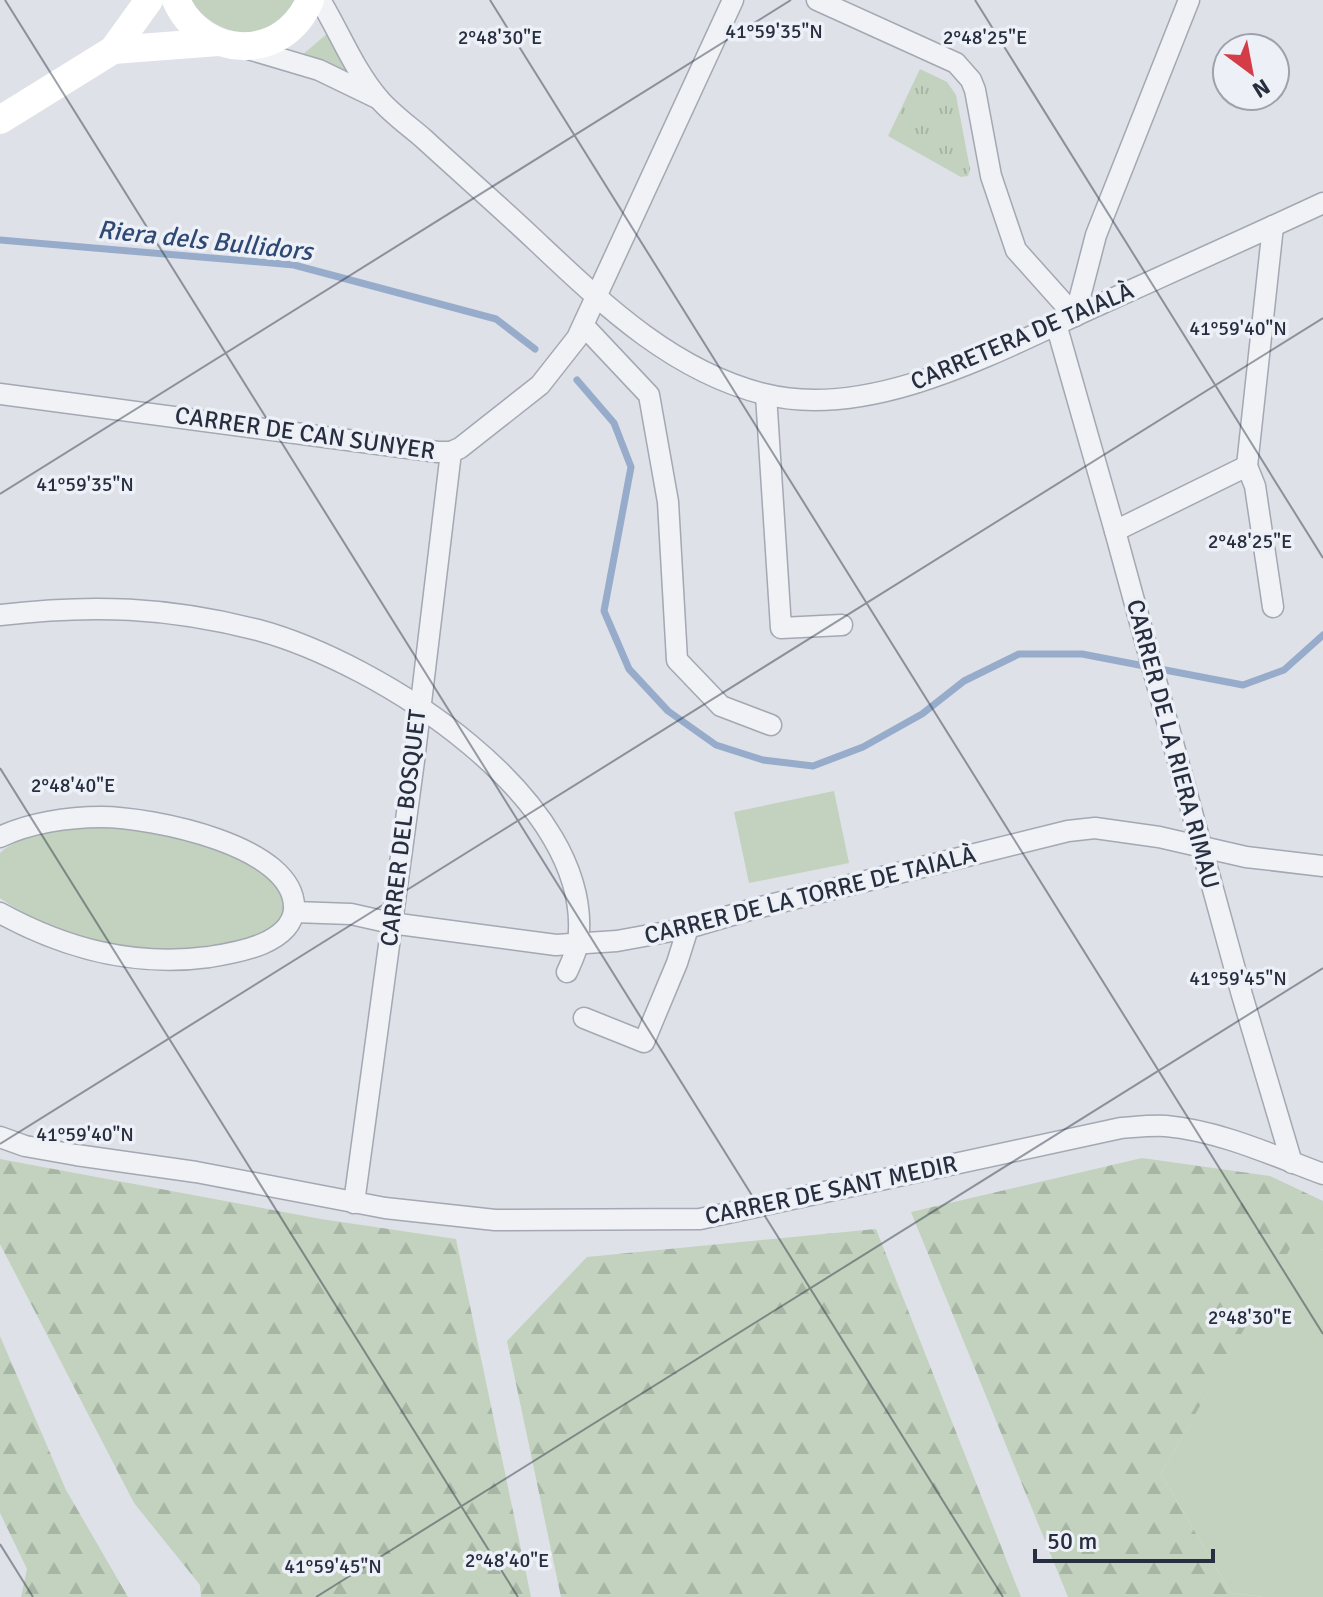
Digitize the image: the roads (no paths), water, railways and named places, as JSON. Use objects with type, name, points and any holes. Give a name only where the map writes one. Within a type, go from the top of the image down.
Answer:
[{"type":"main road","points":[[0,120],[113,50],[149,0]]},
{"type":"main road","points":[[176,0],[191,25],[230,44]]},
{"type":"main road","points":[[113,50],[258,45],[283,34],[301,17],[310,0]]},
{"type":"street","name":"CARRETERA DE TAIALÀ","points":[[320,0],[347,51],[379,99],[596,296],[666,351],[703,371],[766,395],[834,400],[894,390],[955,368],[1066,320],[1323,203]]},
{"type":"street","name":"CARRER DE CAN SUNYER","points":[[0,394],[451,452],[476,438],[540,385],[580,332],[733,0]]},
{"type":"street","points":[[817,0],[956,63],[964,71],[975,90],[991,176],[1016,250],[1066,320]]},
{"type":"street","points":[[1066,320],[1096,235],[1189,0]]},
{"type":"street","name":"CARRETERA DE TAIALÀ","points":[[230,44],[319,70],[379,99]]},
{"type":"street","points":[[1273,226],[1247,466],[1255,486],[1273,607]]},
{"type":"street","name":"CARRER DE LA RIERA RIMAU","points":[[1066,320],[1144,643],[1292,1163]]},
{"type":"street","points":[[580,332],[649,395],[668,502],[677,660],[721,706],[771,725]]},
{"type":"street","points":[[766,395],[781,628],[842,625]]},
{"type":"street","name":"CARRER DEL BOSQUET","points":[[354,1203],[451,452]]},
{"type":"street","points":[[1115,531],[1247,466]]},
{"type":"street","points":[[0,615],[106,607],[215,620],[309,648],[391,689],[462,739],[504,776],[552,834],[572,881],[577,908],[578,945],[567,972]]},
{"type":"street","points":[[0,837],[14,830],[87,818],[129,818],[172,826],[209,836],[273,868],[288,886],[294,912],[285,930],[252,948],[201,958],[157,961],[125,958],[68,944],[0,913]]},
{"type":"street","name":"CARRER DE LA TORRE DE TAIALÀ","points":[[294,912],[351,914],[391,923],[556,945],[617,941],[688,928],[753,909],[1095,828],[1159,837],[1246,857],[1323,866]]},
{"type":"street","points":[[584,1018],[644,1042],[688,928]]},
{"type":"street","name":"CARRER DE SANT MEDIR","points":[[0,1137],[25,1146],[196,1172],[354,1203],[495,1220],[700,1219],[1121,1128],[1162,1126],[1192,1130],[1323,1174]]},
{"type":"waterway","name":"Riera dels Bullidors","points":[[0,240],[294,265],[496,319],[535,349]]},
{"type":"waterway","name":"Riera dels Bullidors","points":[[577,380],[614,423],[631,467],[604,611],[629,669],[668,711],[716,745],[763,760],[813,766],[863,747],[922,714],[964,681],[1019,654],[1082,654],[1243,685],[1284,670],[1323,635]]}]
